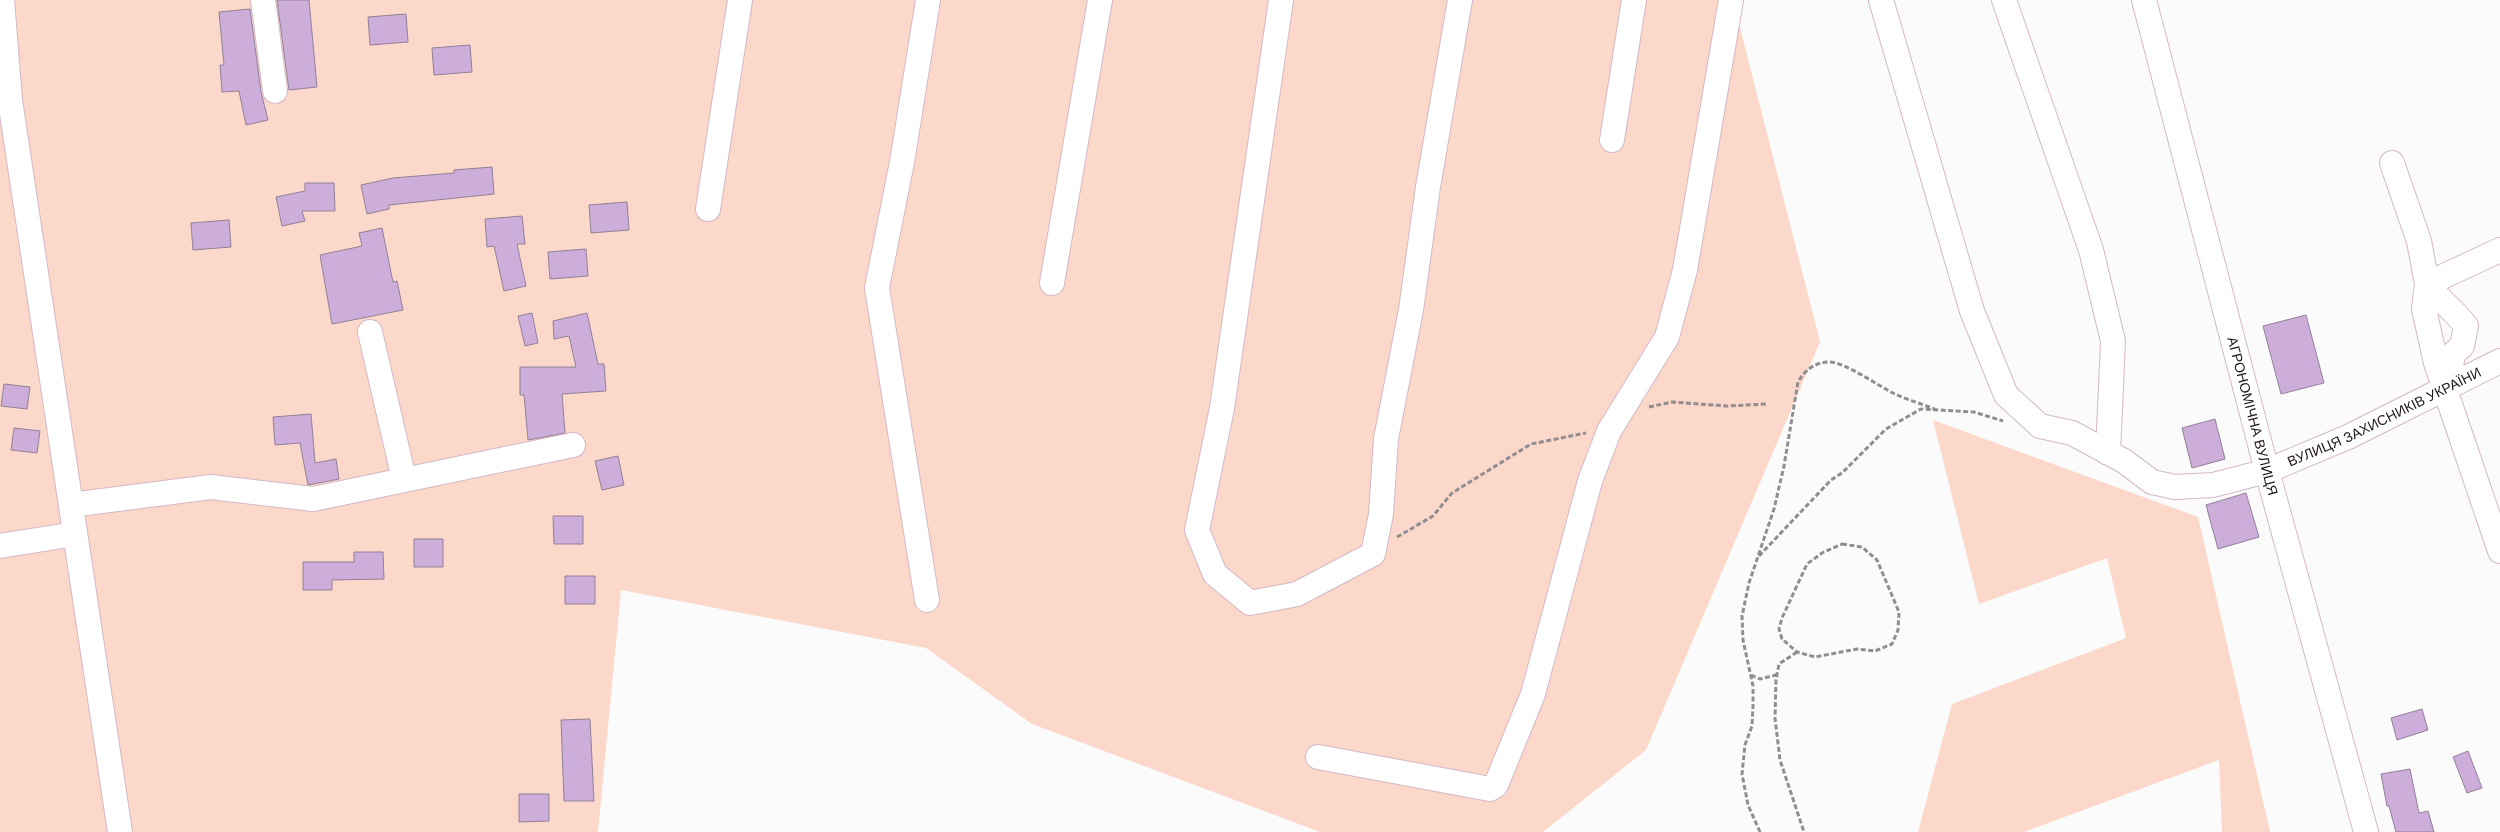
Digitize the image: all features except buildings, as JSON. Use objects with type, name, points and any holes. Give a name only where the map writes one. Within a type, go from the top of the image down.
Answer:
[{"type":"street","points":[[2,0],[10,100],[120,832]]},
{"type":"street","points":[[263,0],[275,91]]},
{"type":"street","points":[[708,209],[740,0]]},
{"type":"street","points":[[927,600],[877,288],[902,162],[928,0]]},
{"type":"street","points":[[1052,283],[1100,0]]},
{"type":"street","points":[[1281,0],[1222,408],[1198,530],[1215,574],[1250,603],[1297,594],[1373,554],[1382,514],[1386,439],[1411,310],[1428,187],[1460,0]]},
{"type":"street","points":[[1612,140],[1634,0]]},
{"type":"street","points":[[1318,756],[1490,789],[1496,785],[1533,694],[1590,481],[1609,430],[1667,337],[1685,270],[1730,0]]},
{"type":"street","name":"ВУЛИЦЯ ЗАХИСНИКІВ УКРАЇНИ","points":[[1881,0],[1972,311],[2006,395],[2040,426],[2072,433],[2124,461],[2152,482],[2176,487],[2213,485],[2267,471],[2348,437],[2450,384],[2500,361]]},
{"type":"street","points":[[2004,0],[2091,250],[2113,341],[2108,453]]},
{"type":"street","name":"АГРОНОМІЧНА ВУЛИЦЯ","points":[[2144,0],[2267,471],[2366,832]]},
{"type":"street","points":[[2392,163],[2420,242],[2427,284],[2424,309],[2429,336],[2450,384],[2500,551]]},
{"type":"street","points":[[2427,284],[2500,250]]},
{"type":"street","points":[[2427,284],[2440,301],[2456,312],[2466,326],[2462,346],[2453,354],[2450,384]]},
{"type":"street","points":[[370,332],[404,480]]},
{"type":"street","points":[[71,505],[211,487],[313,499],[573,445]]},
{"type":"street","points":[[0,546],[75,534]]},
{"type":"path","points":[[1760,832],[1748,805],[1742,774],[1745,745],[1752,726],[1753,686],[1743,640],[1742,616],[1757,559],[1774,509],[1784,466],[1796,387],[1806,371],[1821,363],[1838,364],[1895,394],[1937,410]]},
{"type":"path","points":[[1643,410],[1672,402],[1726,406],[1766,404]]},
{"type":"path","points":[[1757,559],[1831,480],[1842,473],[1886,429],[1920,409],[1974,412],[2008,423]]},
{"type":"path","points":[[1374,549],[1433,516],[1452,493],[1531,444],[1565,436],[1609,430]]},
{"type":"path","points":[[1798,652],[1782,639],[1779,629],[1782,618],[1807,564],[1822,553],[1842,544],[1862,547],[1877,560],[1899,612],[1898,630],[1892,644],[1875,651],[1857,649],[1815,657],[1798,652],[1779,664],[1776,718],[1780,760],[1804,832]]},
{"type":"path","points":[[1750,675],[1760,679],[1777,674]]},
{"type":"shaded area","points":[[0,0],[1733,0],[1820,342],[1646,750],[1543,832],[1320,832],[1032,724],[926,648],[621,590],[598,832],[0,832]]},
{"type":"shaded area","points":[[1933,420],[2198,517],[2270,832],[2222,832],[2219,760],[2024,832],[1918,832],[1952,704],[2126,638],[2107,558],[1979,604]]}]
